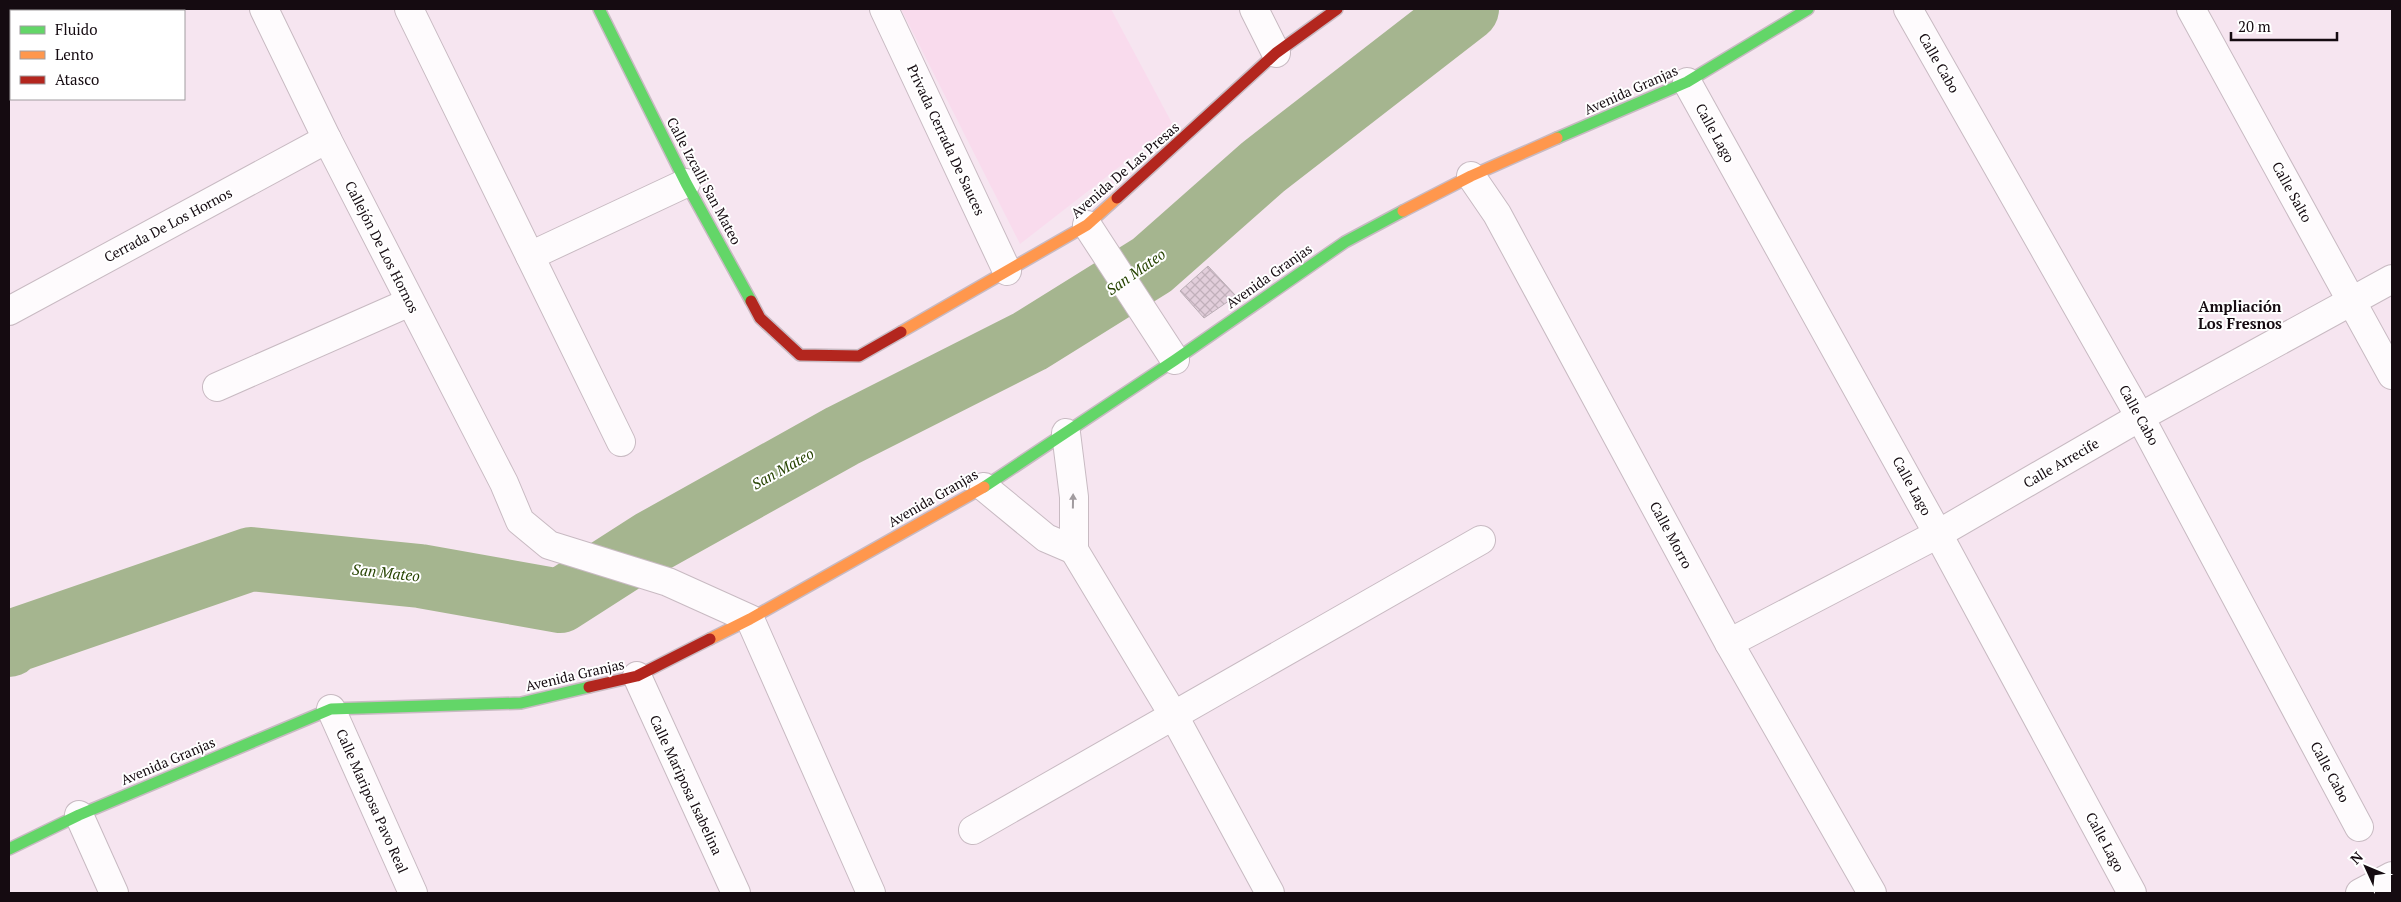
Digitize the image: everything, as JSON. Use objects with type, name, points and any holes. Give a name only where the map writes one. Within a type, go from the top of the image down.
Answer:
[{"type":"street","name":"Callejón De Los Hornos","points":[[264,9],[327,139],[504,483],[520,521],[549,545],[668,582],[750,619]]},
{"type":"street","points":[[409,9],[620,442]]},
{"type":"street","name":"Calle Izcalli San Mateo","points":[[599,9],[686,183],[760,318],[800,355]]},
{"type":"street","name":"Privada Cerrada De Sauces","points":[[884,9],[1008,271]]},
{"type":"street","points":[[1254,9],[1276,53]]},
{"type":"street","name":"Avenida De Las Presas","points":[[800,355],[859,356],[1087,226],[1276,53],[1337,9]]},
{"type":"street","name":"Avenida Granjas","points":[[9,849],[79,815],[331,708],[521,703],[636,676],[750,619],[984,487],[1175,360],[1345,242],[1471,176],[1687,82],[1808,9]]},
{"type":"street","name":"Calle Cabo","points":[[1908,9],[2140,417],[2359,827]]},
{"type":"street","name":"Calle Salto","points":[[2191,9],[2392,375]]},
{"type":"street","name":"Calle Lago","points":[[1687,82],[1938,534],[2132,893]]},
{"type":"street","name":"Cerrada De Los Hornos","points":[[9,311],[327,139]]},
{"type":"street","name":"Calle Morro","points":[[1471,176],[1497,214],[1729,643],[1872,893]]},
{"type":"street","points":[[530,256],[686,183]]},
{"type":"street","points":[[1087,226],[1175,360]]},
{"type":"street","name":"Calle Arrecife","points":[[1729,643],[1938,534],[2140,417],[2392,279]]},
{"type":"street","points":[[217,387],[410,302]]},
{"type":"street","points":[[1066,433],[1074,497],[1074,550],[1174,716],[1270,893]]},
{"type":"street","points":[[984,487],[1046,538],[1074,550]]},
{"type":"street","points":[[973,830],[1481,540]]},
{"type":"street","points":[[750,619],[871,893]]},
{"type":"street","name":"Calle Mariposa Isabelina","points":[[636,676],[736,893]]},
{"type":"street","name":"Calle Mariposa Pavo Real","points":[[331,708],[413,893]]},
{"type":"street","points":[[79,815],[114,893]]},
{"type":"street","points":[[2360,893],[2392,876]]},
{"type":"shaded area","points":[[901,9],[1111,9],[1173,125],[1020,244]]},
{"type":"building","points":[[1208,266],[1236,296],[1204,318],[1180,291]]},
{"type":"waterway","name":"San Mateo","points":[[9,645],[13,641],[251,559],[420,576],[560,601],[652,542],[842,436],[1030,341],[1152,265],[1263,167],[1467,9]]},
{"type":"traffic: fast","points":[[599,9],[686,183],[751,301]]},
{"type":"traffic: fast","points":[[1557,138],[1687,82],[1808,9]]},
{"type":"traffic: fast","points":[[984,487],[1175,360],[1345,242],[1403,211]]},
{"type":"traffic: fast","points":[[9,849],[79,815],[331,709],[521,703],[589,687]]},
{"type":"traffic: slow","points":[[1403,211],[1471,176],[1557,138]]},
{"type":"traffic: slow","points":[[901,332],[1087,225],[1117,198]]},
{"type":"traffic: slow","points":[[710,639],[750,619],[984,487]]},
{"type":"traffic: jam","points":[[1117,198],[1276,53],[1337,9]]},
{"type":"traffic: jam","points":[[751,301],[760,318],[800,355],[859,356],[901,332]]},
{"type":"traffic: jam","points":[[589,687],[637,676],[710,639]]},
{"type":"district","name":"Ampliación Los Fresnos","points":[[2240,316]]}]
